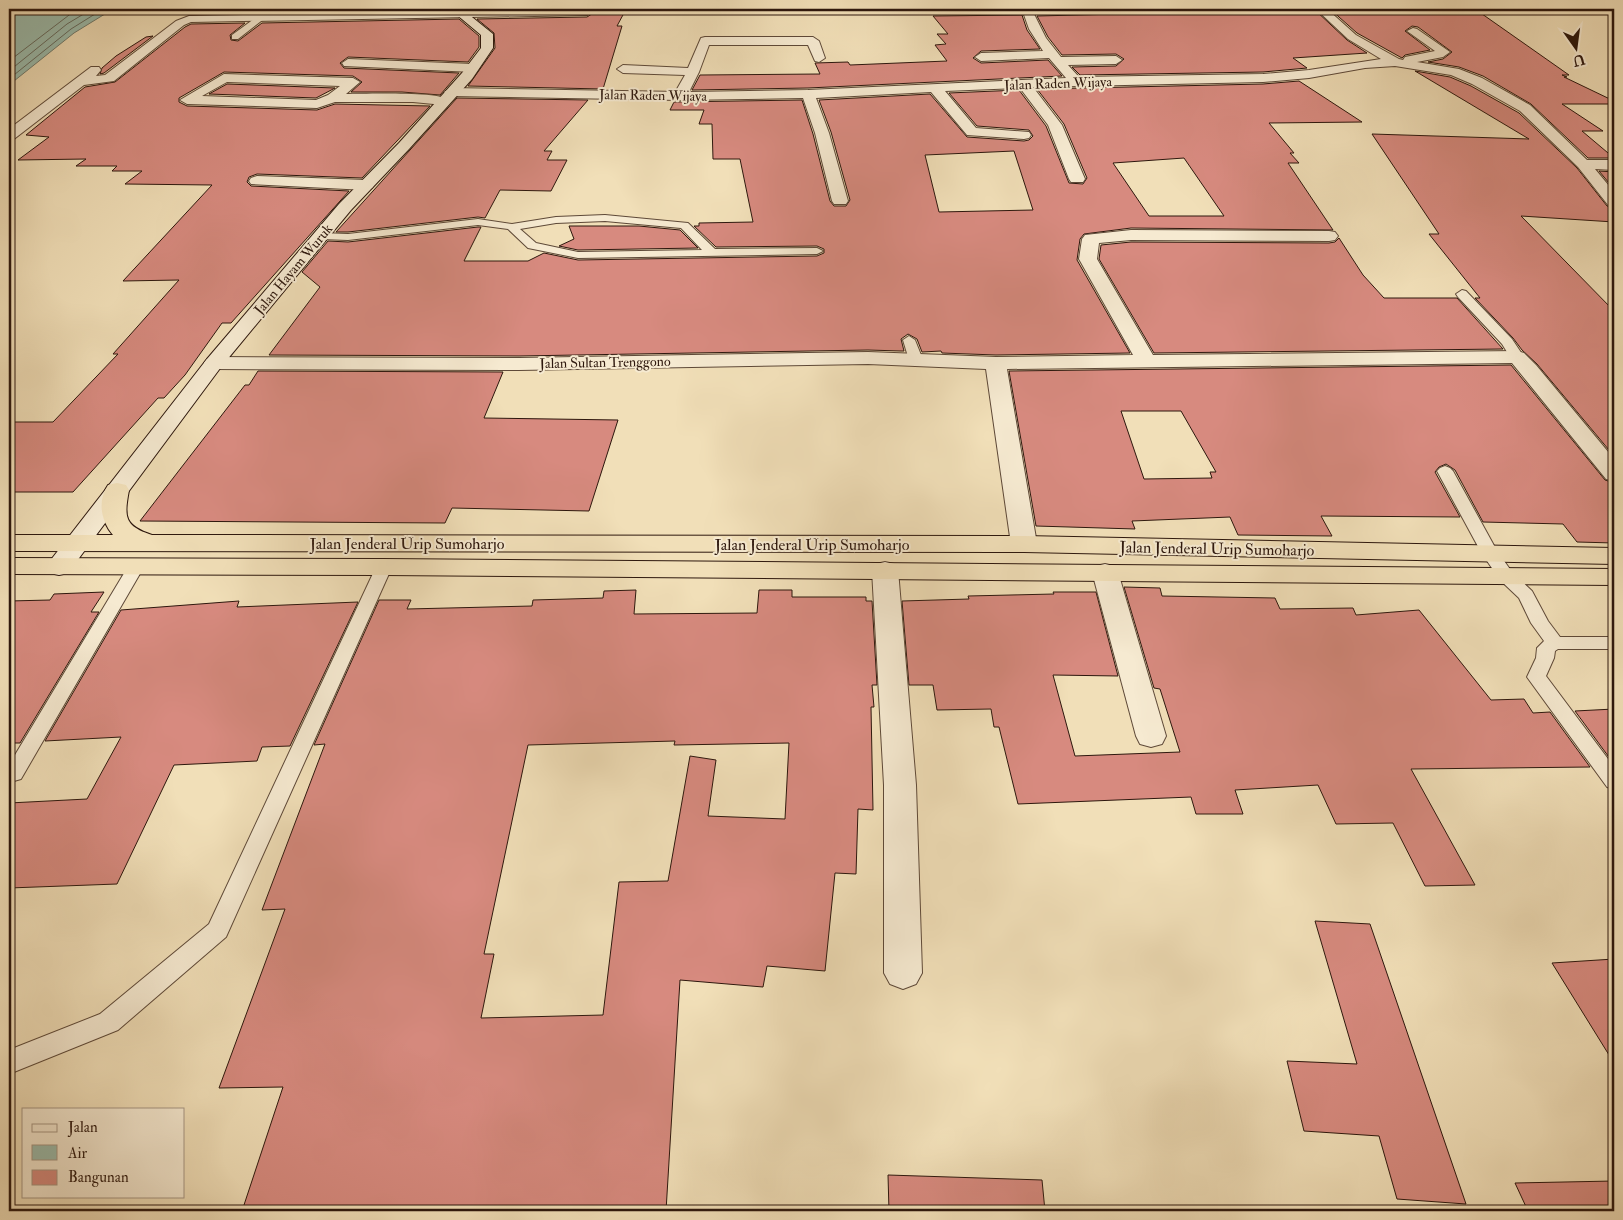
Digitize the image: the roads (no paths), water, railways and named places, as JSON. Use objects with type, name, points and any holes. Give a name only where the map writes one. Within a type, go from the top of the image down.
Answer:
[{"type":"highway","points":[[117,490],[113,508],[114,520],[131,538],[142,554]]},
{"type":"highway","name":"Jalan Jenderal Urip Sumoharjo","points":[[9,543],[78,543],[142,554],[384,567],[1614,577]]},
{"type":"highway","name":"Jalan Jenderal Urip Sumoharjo","points":[[9,566],[59,567],[142,554],[1024,544],[1614,556]]},
{"type":"street","points":[[126,48],[187,9]]},
{"type":"street","points":[[1022,9],[1119,9]]},
{"type":"street","points":[[1022,9],[1034,28],[1076,81]]},
{"type":"street","points":[[1321,9],[1352,37],[1395,62],[1444,52],[1413,31]]},
{"type":"street","points":[[81,81],[109,78],[180,24],[188,20],[458,11],[587,12]]},
{"type":"street","name":"Jalan Hayam Wuruk","points":[[59,567],[214,363],[321,236],[473,68],[488,48],[487,34],[458,11]]},
{"type":"street","points":[[1034,28],[1052,28]]},
{"type":"street","points":[[679,96],[693,72],[698,61],[699,51],[705,41],[813,41],[819,58]]},
{"type":"street","points":[[1008,46],[1051,49],[1116,60]]},
{"type":"street","points":[[981,57],[1051,49]]},
{"type":"street","name":"Jalan Raden Wijaya","points":[[333,98],[353,82],[227,78],[212,83],[187,100],[317,104],[333,98],[808,94],[1076,81],[1272,77],[1395,62],[1454,72],[1477,81],[1525,108],[1583,164],[1614,202]]},
{"type":"street","points":[[348,63],[473,68]]},
{"type":"street","points":[[9,136],[104,64]]},
{"type":"street","points":[[623,69],[693,72]]},
{"type":"street","points":[[1024,84],[1055,125],[1077,179]]},
{"type":"street","points":[[936,89],[972,132],[1024,135]]},
{"type":"street","points":[[808,94],[822,133],[840,201]]},
{"type":"street","points":[[1583,164],[1614,165]]},
{"type":"street","points":[[257,182],[366,185]]},
{"type":"street","points":[[1148,362],[1088,259],[1091,239],[1131,235],[1329,236]]},
{"type":"street","points":[[1517,357],[1614,474]]},
{"type":"street","name":"Jalan Sultan Trenggono","points":[[214,363],[519,364],[858,358],[996,364],[1517,357]]},
{"type":"street","points":[[996,364],[1024,544]]},
{"type":"street","points":[[886,570],[900,786],[903,973]]},
{"type":"street","points":[[1105,572],[1151,736]]},
{"type":"lane","points":[[235,37],[261,18]]},
{"type":"lane","points":[[321,236],[348,237],[478,222],[502,224],[512,227],[556,220],[605,218],[684,225],[712,253]]},
{"type":"lane","points":[[512,227],[532,246],[578,255],[817,252]]},
{"type":"lane","points":[[1462,294],[1507,342],[1517,357]]},
{"type":"lane","points":[[909,340],[916,360]]},
{"type":"lane","points":[[1445,471],[1489,552],[1506,576],[1526,595],[1540,623],[1555,644]]},
{"type":"lane","points":[[14,774],[142,554]]},
{"type":"lane","points":[[9,1062],[109,1022],[218,930],[384,567]]},
{"type":"lane","points":[[1614,643],[1555,644],[1546,648],[1545,658],[1536,677],[1614,782]]},
{"type":"water","points":[[9,9],[113,9],[74,33],[9,85]]}]
